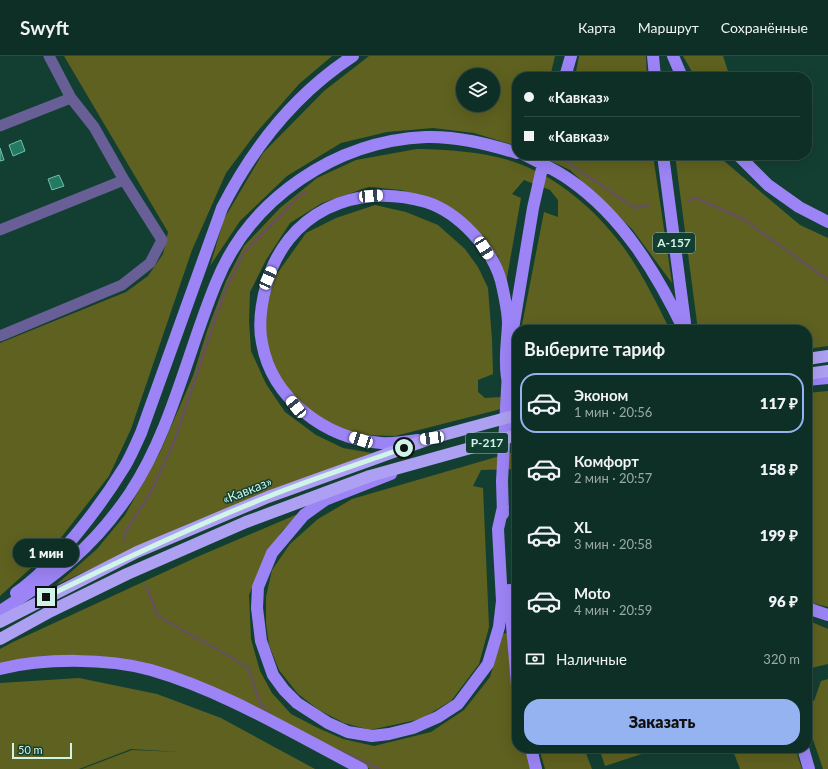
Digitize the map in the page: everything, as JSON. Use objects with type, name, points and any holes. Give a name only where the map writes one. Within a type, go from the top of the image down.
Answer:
[{"type":"highway","points":[[812,358],[828,356]]},
{"type":"highway","points":[[812,373],[828,371]]},
{"type":"highway","name":"«Кавказ»","points":[[0,622],[137,552],[268,497],[432,438],[512,416]]},
{"type":"highway","name":"Р-217","points":[[0,639],[51,611],[192,544],[319,494],[370,476],[512,436]]},
{"type":"main road","points":[[0,604],[21,590],[49,564],[103,498],[126,465],[141,433],[222,208],[237,178],[257,148],[282,118],[315,86],[353,56]]},
{"type":"main road","points":[[566,72],[571,56]]},
{"type":"main road","points":[[653,56],[655,72]]},
{"type":"main road","points":[[673,56],[680,72]]},
{"type":"main road","points":[[0,611],[58,573],[85,549],[110,521],[130,492],[148,460],[167,420],[216,281],[233,249],[256,217],[288,187],[324,165],[360,149],[398,140],[428,137],[470,140],[512,151]]},
{"type":"main road","points":[[534,160],[571,181],[594,200],[619,226],[641,253],[660,281],[682,325]]},
{"type":"main road","points":[[513,325],[533,208],[545,160]]},
{"type":"main road","name":"А-157","points":[[664,160],[684,325]]},
{"type":"main road","points":[[743,160],[768,185],[799,207],[828,222]]},
{"type":"main road","points":[[432,438],[381,443],[361,440],[315,421],[296,407],[278,385],[268,363],[262,344],[260,322],[262,300],[268,278],[277,257],[288,239],[309,218],[333,206],[358,197],[383,196],[410,198],[429,204],[453,216],[473,234],[484,248],[495,265],[501,280],[508,323],[504,360],[507,378]]},
{"type":"main road","points":[[512,336],[507,378],[502,481],[512,621]]},
{"type":"main road","points":[[812,380],[828,378]]},
{"type":"main road","points":[[408,466],[325,500],[304,515],[272,552],[258,587],[257,608],[261,641],[273,675],[284,690],[297,703],[328,723],[348,732],[372,736],[407,729],[438,718],[458,704],[473,686],[488,664],[499,627],[502,600],[498,529],[503,507]]},
{"type":"main road","points":[[812,610],[828,615]]},
{"type":"main road","points":[[0,669],[46,662],[78,661],[121,665],[149,670],[186,682],[228,700],[362,769]]},
{"type":"main road","points":[[532,753],[536,769]]},
{"type":"main road","points":[[804,753],[809,769]]},
{"type":"street","points":[[0,336],[122,285],[150,263],[162,240],[124,180],[94,127],[71,98],[49,56]]},
{"type":"street","points":[[0,126],[71,98]]},
{"type":"street","points":[[0,230],[124,180]]},
{"type":"shaded area","points":[[64,56],[332,56],[299,84],[256,133],[226,173],[192,250],[131,429],[109,476],[53,548],[0,596],[0,343],[126,292],[148,276],[163,254],[168,232]]},
{"type":"shaded area","points":[[369,56],[555,56],[551,72],[512,72],[512,144],[474,133],[433,128],[387,132],[341,143],[287,176],[240,221],[210,266],[224,219],[263,153],[324,91]]},
{"type":"shaded area","points":[[579,56],[646,56],[647,72],[576,72]]},
{"type":"shaded area","points":[[683,56],[723,56],[728,72],[692,72]]},
{"type":"shaded area","points":[[417,149],[459,151],[501,158],[527,167],[541,174],[555,182],[581,201],[604,224],[631,258],[668,325],[522,325],[544,212],[558,217],[558,200],[550,190],[524,180],[512,194],[521,198],[506,283],[498,256],[475,231],[442,203],[401,190],[369,187],[322,203],[290,223],[266,260],[250,292],[249,321],[251,351],[266,384],[285,412],[316,435],[343,448],[372,453],[188,524],[56,585],[97,549],[125,515],[160,452],[193,376],[207,331],[226,281],[244,246],[280,208],[317,178],[356,160]]},
{"type":"shaded area","points":[[549,160],[654,160],[672,283],[632,229],[570,170]]},
{"type":"shaded area","points":[[676,160],[723,160],[800,225],[828,238],[828,346],[812,348],[812,325],[697,325]]},
{"type":"shaded area","points":[[375,205],[406,212],[438,225],[465,249],[478,267],[488,288],[493,374],[478,380],[478,392],[485,398],[512,396],[512,406],[395,436],[364,435],[327,425],[300,407],[279,380],[266,347],[266,311],[274,278],[306,233],[336,218]]},
{"type":"shaded area","points":[[828,391],[828,607],[812,603],[812,393]]},
{"type":"shaded area","points":[[512,452],[512,469],[481,470],[473,486],[483,488],[489,627],[479,664],[451,701],[421,719],[370,730],[344,723],[319,710],[298,694],[279,670],[269,645],[266,623],[266,597],[272,570],[290,544],[318,519],[352,499]]},
{"type":"shaded area","points":[[300,513],[282,531],[264,559],[249,595],[251,639],[260,671],[272,693],[291,714],[343,739],[374,746],[431,732],[464,710],[490,677],[503,634],[507,633],[512,686],[512,753],[529,753],[533,769],[370,769],[191,679],[140,663],[0,665],[0,649],[197,557]]},
{"type":"shaded area","points":[[512,540],[512,568],[511,554]]},
{"type":"shaded area","points":[[812,622],[828,629],[828,664],[812,668]]},
{"type":"shaded area","points":[[79,678],[157,694],[221,718],[315,769],[82,769],[132,750],[180,752],[131,749],[79,769],[0,769],[0,683]]},
{"type":"shaded area","points":[[828,679],[828,769],[823,769],[812,737],[812,700],[814,701],[821,681]]},
{"type":"shaded area","points":[[540,753],[586,753],[592,769],[545,769]]},
{"type":"shaded area","points":[[601,753],[645,753],[605,766]]},
{"type":"shaded area","points":[[734,753],[797,753],[802,769],[740,769]]},
{"type":"building","points":[[21,140],[25,151],[13,156],[9,145]]},
{"type":"building","points":[[0,148],[4,160],[0,161]]},
{"type":"building","points":[[59,175],[64,186],[52,190],[48,179]]},
{"type":"waterway","points":[[564,160],[635,208],[648,205]]},
{"type":"waterway","points":[[125,541],[124,534],[151,492],[174,442],[223,296],[243,254],[299,196],[306,192]]},
{"type":"waterway","points":[[688,201],[696,198],[743,219],[828,280]]},
{"type":"waterway","points":[[146,586],[158,616],[248,667],[259,701],[268,713]]},
{"type":"waterway","points":[[338,750],[380,769]]},
{"type":"route","points":[[46,597],[137,552],[200,525],[268,497],[404,448]]}]
